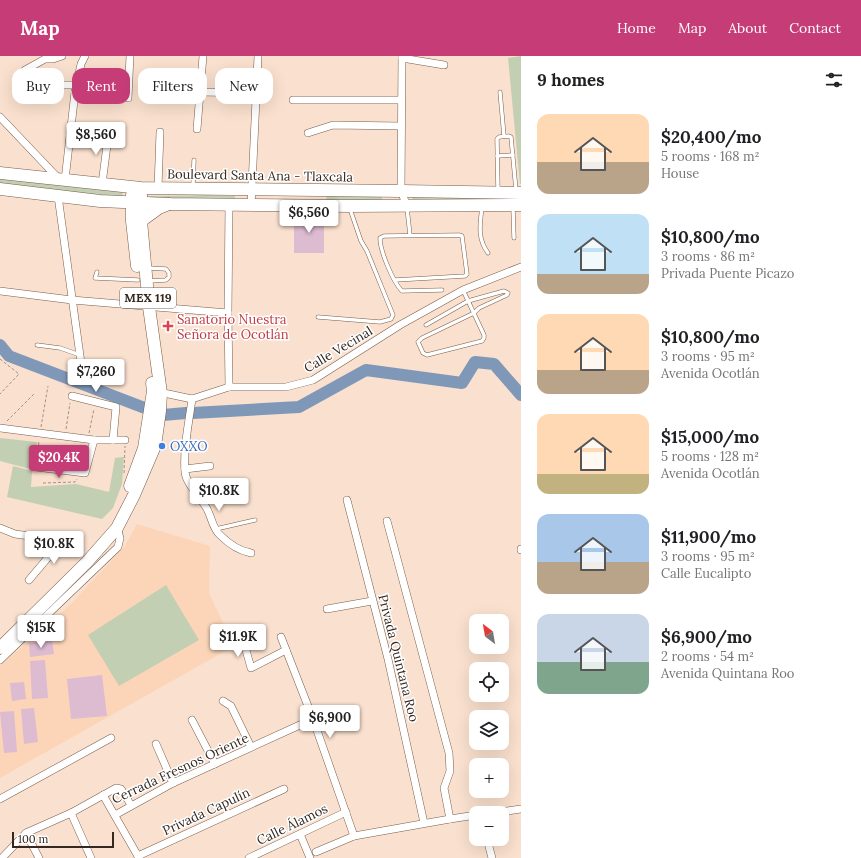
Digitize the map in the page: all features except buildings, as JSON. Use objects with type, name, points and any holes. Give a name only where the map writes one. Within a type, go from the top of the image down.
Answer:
[{"type":"main road","name":"Boulevard Santa Ana - Tlaxcala","points":[[0,173],[136,188],[498,193],[518,199]]},
{"type":"main road","name":"MEX 119","points":[[0,636],[82,557],[114,519],[126,496],[153,422],[157,392],[142,281],[136,188]]},
{"type":"main road","points":[[0,189],[100,201],[251,206],[482,205],[518,199]]},
{"type":"main road","points":[[312,190],[313,206]]},
{"type":"main road","points":[[100,201],[121,208],[137,221],[169,204]]},
{"type":"main road","name":"MEX 119","points":[[137,221],[145,268],[142,281]]},
{"type":"main road","name":"MEX 119","points":[[0,648],[87,562],[117,528],[134,495],[154,446],[153,422]]},
{"type":"street","points":[[29,68],[45,59],[53,59],[62,56]]},
{"type":"street","points":[[80,68],[85,56]]},
{"type":"street","points":[[129,68],[130,56]]},
{"type":"street","points":[[202,68],[203,56]]},
{"type":"street","points":[[257,68],[258,56]]},
{"type":"street","points":[[407,206],[401,191],[402,57],[444,65]]},
{"type":"street","points":[[293,100],[401,100]]},
{"type":"street","points":[[62,180],[73,104]]},
{"type":"street","points":[[197,129],[199,104]]},
{"type":"street","points":[[251,206],[255,104]]},
{"type":"street","points":[[0,117],[62,180]]},
{"type":"street","points":[[308,133],[332,125],[401,126]]},
{"type":"street","points":[[102,184],[109,130]]},
{"type":"street","points":[[158,188],[160,132]]},
{"type":"street","points":[[58,196],[82,370]]},
{"type":"street","points":[[229,205],[229,387]]},
{"type":"street","name":"Calle Vecinal","points":[[157,392],[192,399],[229,387],[286,386],[313,380],[400,325],[463,290],[521,266]]},
{"type":"street","points":[[0,291],[72,300],[228,313]]},
{"type":"street","points":[[72,396],[116,407],[113,440]]},
{"type":"street","points":[[192,399],[184,456],[185,474],[208,510],[215,530],[219,535],[230,544],[243,551],[251,553]]},
{"type":"street","points":[[0,428],[91,440],[125,440]]},
{"type":"street","points":[[36,467],[83,472],[91,453],[91,440]]},
{"type":"street","points":[[185,468],[210,466]]},
{"type":"street","name":"Privada Quintana Roo","points":[[347,500],[388,659],[424,823]]},
{"type":"street","points":[[387,522],[449,753],[450,771],[444,788],[450,819]]},
{"type":"street","points":[[0,528],[15,534],[51,538],[56,542],[56,548],[28,580]]},
{"type":"street","points":[[0,660],[118,547],[120,538],[117,528]]},
{"type":"street","points":[[328,609],[372,601]]},
{"type":"street","points":[[281,637],[313,719],[354,836]]},
{"type":"street","points":[[244,643],[251,668],[286,650]]},
{"type":"street","points":[[224,701],[231,706],[251,747]]},
{"type":"street","name":"Cerrada Fresnos Oriente","points":[[2,858],[26,833],[71,813],[103,795],[115,815],[173,783],[313,719]]},
{"type":"street","points":[[192,720],[215,764]]},
{"type":"street","points":[[0,799],[111,738]]},
{"type":"street","points":[[156,744],[173,783]]},
{"type":"street","points":[[103,795],[119,787],[131,805]]},
{"type":"street","name":"Privada Capulín","points":[[139,857],[284,789]]},
{"type":"street","points":[[509,811],[521,809]]},
{"type":"street","name":"Calle Álamos","points":[[249,858],[346,812]]},
{"type":"street","points":[[71,813],[91,858]]},
{"type":"street","points":[[115,815],[139,857]]},
{"type":"street","points":[[316,852],[354,836],[469,816]]},
{"type":"street","points":[[26,833],[39,858]]},
{"type":"street","points":[[300,834],[310,858]]},
{"type":"street","points":[[489,846],[492,858]]},
{"type":"lane","points":[[500,92],[504,136]]},
{"type":"lane","points":[[498,193],[497,138],[509,136],[511,137],[518,199],[514,238]]},
{"type":"lane","points":[[497,156],[513,155]]},
{"type":"lane","points":[[193,189],[194,160]]},
{"type":"lane","points":[[482,205],[480,239],[483,247],[488,253]]},
{"type":"lane","points":[[318,317],[380,322],[391,319],[393,315],[367,251],[361,241],[349,206]]},
{"type":"lane","points":[[407,206],[410,235]]},
{"type":"lane","points":[[395,280],[465,276],[468,274],[462,236],[410,235],[384,236],[380,238],[383,252],[395,280],[402,291],[442,290]]},
{"type":"lane","points":[[97,272],[95,278],[142,281],[166,280],[169,277],[169,273],[166,269],[145,268]]},
{"type":"lane","points":[[426,325],[468,301],[504,290],[508,293],[507,295],[479,308],[474,313],[422,338],[418,342],[424,353],[431,355],[482,341],[484,335],[474,313],[468,301],[463,290]]},
{"type":"lane","points":[[37,345],[60,348],[80,355]]},
{"type":"lane","points":[[215,530],[255,520]]},
{"type":"path","points":[[0,359],[19,374],[0,394]]},
{"type":"path","points":[[36,467],[39,433],[48,386]]},
{"type":"path","points":[[0,428],[34,394]]},
{"type":"path","points":[[65,436],[72,396]]},
{"type":"path","points":[[91,440],[95,402]]},
{"type":"path","points":[[125,440],[124,477],[132,479]]},
{"type":"path","points":[[66,449],[91,453]]},
{"type":"path","points":[[43,483],[75,482],[83,472]]},
{"type":"shaded area","points":[[137,524],[210,546],[209,593],[234,646],[0,778],[0,666],[70,605],[125,546]]},
{"type":"green space","points":[[521,56],[521,184],[520,184],[508,58]]},
{"type":"green space","points":[[0,177],[123,189],[122,197],[0,185]]},
{"type":"green space","points":[[327,194],[382,194],[382,202],[326,201]]},
{"type":"green space","points":[[151,196],[235,196],[235,201],[147,198]]},
{"type":"green space","points":[[412,196],[521,199],[521,202],[413,202]]},
{"type":"green space","points":[[0,438],[37,442],[34,470],[0,461]]},
{"type":"green space","points":[[124,457],[122,484],[113,508],[102,519],[7,497],[13,466],[32,471],[31,487],[76,484],[109,492],[115,458]]},
{"type":"green space","points":[[166,585],[199,640],[119,686],[88,635]]},
{"type":"waterway","points":[[0,345],[9,356],[163,415],[186,413]]},
{"type":"waterway","points":[[193,413],[299,407],[366,370],[462,383],[475,362],[494,364],[521,395]]},
{"type":"place","name":"Sanatorio Nuestra Señora de Ocotlán","points":[[168,326]]},
{"type":"place","name":"OXXO","points":[[162,446]]}]
